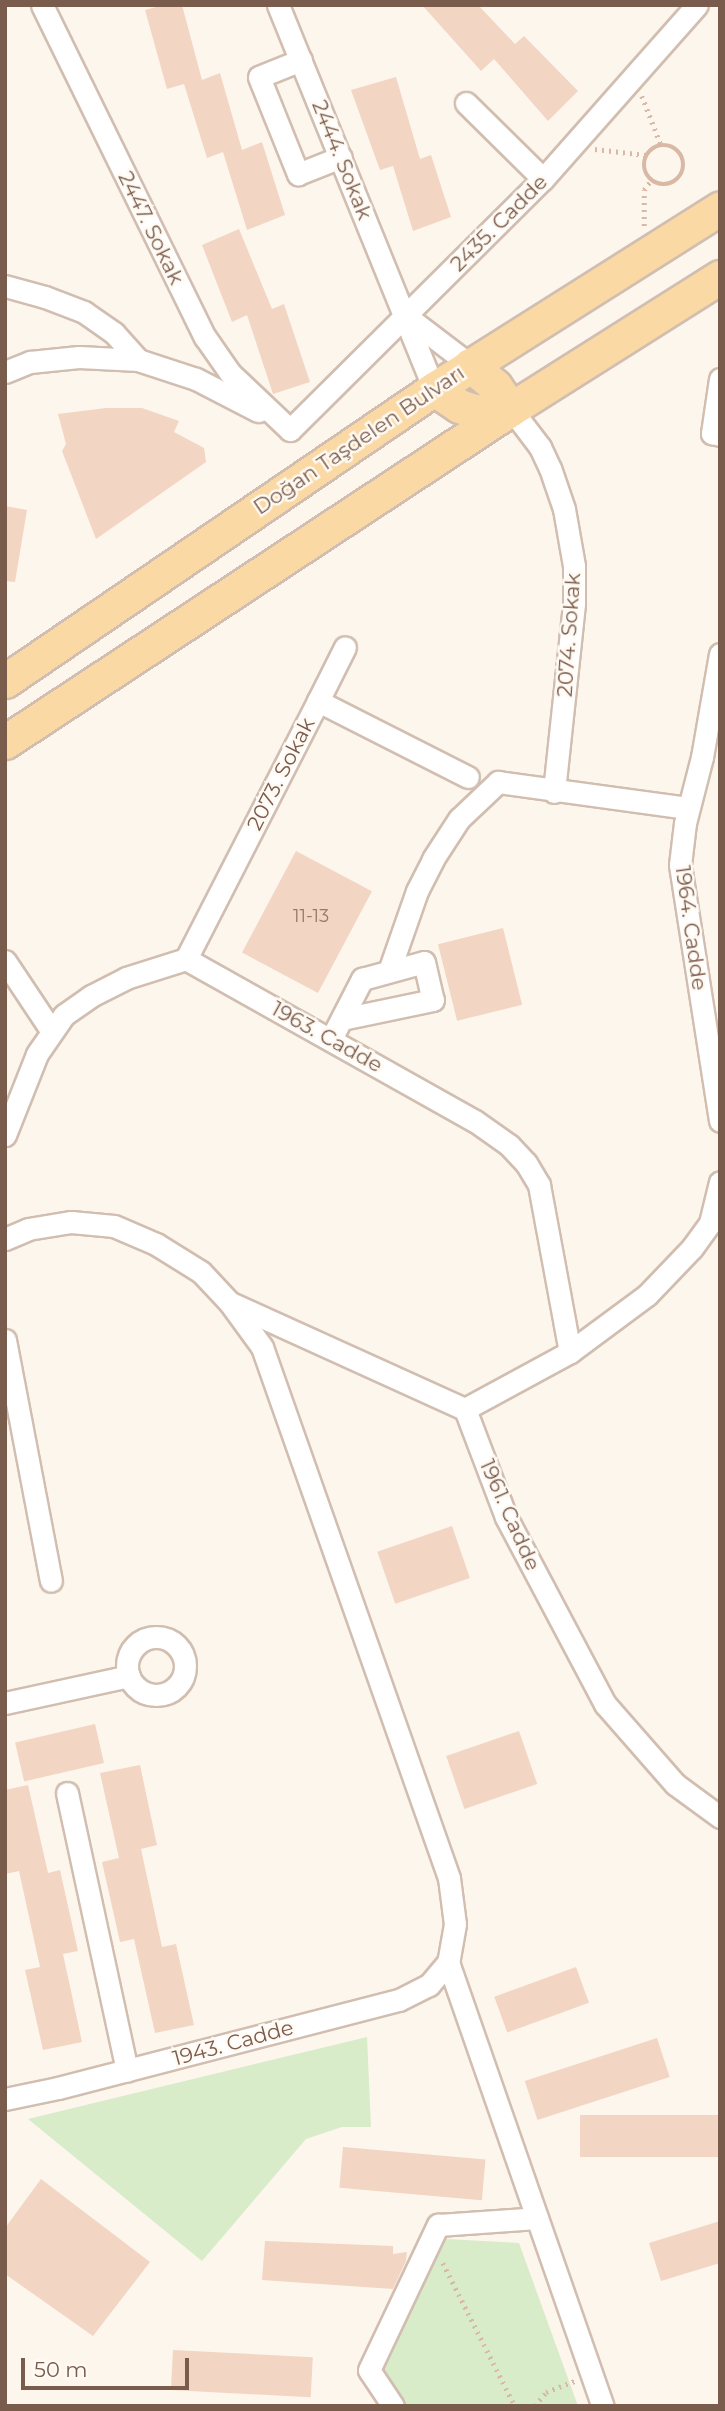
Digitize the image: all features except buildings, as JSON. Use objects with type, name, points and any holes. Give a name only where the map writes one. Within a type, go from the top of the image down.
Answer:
[{"type":"main road","name":"Doğan Taşdelen Bulvarı","points":[[5,681],[470,365],[720,208]]},
{"type":"main road","points":[[5,742],[510,409],[720,277]]},
{"type":"main road","points":[[470,365],[495,386],[510,409]]},
{"type":"main road","points":[[434,389],[459,406],[474,411],[510,409]]},
{"type":"street","name":"2447. Sokak","points":[[42,5],[205,337],[230,373],[290,430]]},
{"type":"street","name":"2444. Sokak","points":[[278,5],[434,389]]},
{"type":"street","name":"2435. Cadde","points":[[290,430],[574,146],[629,84],[687,7]]},
{"type":"street","points":[[301,60],[259,76],[298,174],[341,157]]},
{"type":"street","points":[[466,103],[543,179]]},
{"type":"street","points":[[5,286],[84,312],[114,333],[138,360]]},
{"type":"street","points":[[406,316],[470,365]]},
{"type":"street","points":[[5,372],[30,362],[79,357],[138,360],[196,379],[290,430]]},
{"type":"street","points":[[720,379],[712,433],[720,435]]},
{"type":"street","name":"2074. Sokak","points":[[510,409],[540,447],[550,468],[564,509],[574,566],[574,604],[554,792]]},
{"type":"street","points":[[318,701],[345,647]]},
{"type":"street","name":"1964. Cadde","points":[[720,654],[711,759],[688,808],[680,865],[720,1121]]},
{"type":"street","name":"2073. Sokak","points":[[186,959],[318,701],[468,777]]},
{"type":"street","points":[[390,971],[417,891],[433,859],[464,813],[498,782],[554,792],[688,808]]},
{"type":"street","points":[[5,1135],[25,1079],[51,1030],[64,1015],[91,996],[127,978],[186,959]]},
{"type":"street","name":"1963. Cadde","points":[[186,959],[331,1038],[491,1131],[526,1163],[540,1185],[547,1213],[570,1352]]},
{"type":"street","points":[[5,961],[51,1030]]},
{"type":"street","points":[[331,1038],[362,979],[424,962],[433,1000],[342,1019]]},
{"type":"street","points":[[230,1303],[465,1409],[570,1352],[622,1316],[678,1264],[710,1223],[720,1182]]},
{"type":"street","points":[[5,1238],[28,1229],[71,1222],[114,1226],[156,1244],[201,1272],[230,1303],[262,1347],[449,1878],[455,1924],[447,1962],[603,2406]]},
{"type":"street","points":[[5,1340],[51,1581]]},
{"type":"street","name":"1961. Cadde","points":[[465,1409],[506,1517],[605,1704],[675,1784],[720,1817]]},
{"type":"street","points":[[5,1703],[129,1676]]},
{"type":"street","points":[[67,1793],[127,2071]]},
{"type":"street","name":"1943. Cadde","points":[[5,2099],[127,2071],[399,2000],[429,1985],[447,1962]]},
{"type":"street","points":[[393,2406],[369,2370],[438,2225],[537,2218]]},
{"type":"path","points":[[629,84],[646,100],[662,145]]},
{"type":"path","points":[[574,146],[646,155],[662,145]]},
{"type":"path","points":[[646,155],[644,169],[651,180],[670,184],[684,170],[680,151],[662,145]]},
{"type":"path","points":[[644,256],[644,190],[651,180]]},
{"type":"path","points":[[431,2239],[472,2326],[515,2406]]},
{"type":"path","points":[[535,2406],[546,2392],[592,2375]]},
{"type":"green space","points":[[367,2037],[371,2127],[342,2127],[306,2139],[202,2261],[28,2119]]},
{"type":"green space","points":[[446,2239],[519,2243],[578,2406],[405,2406],[380,2370]]}]
